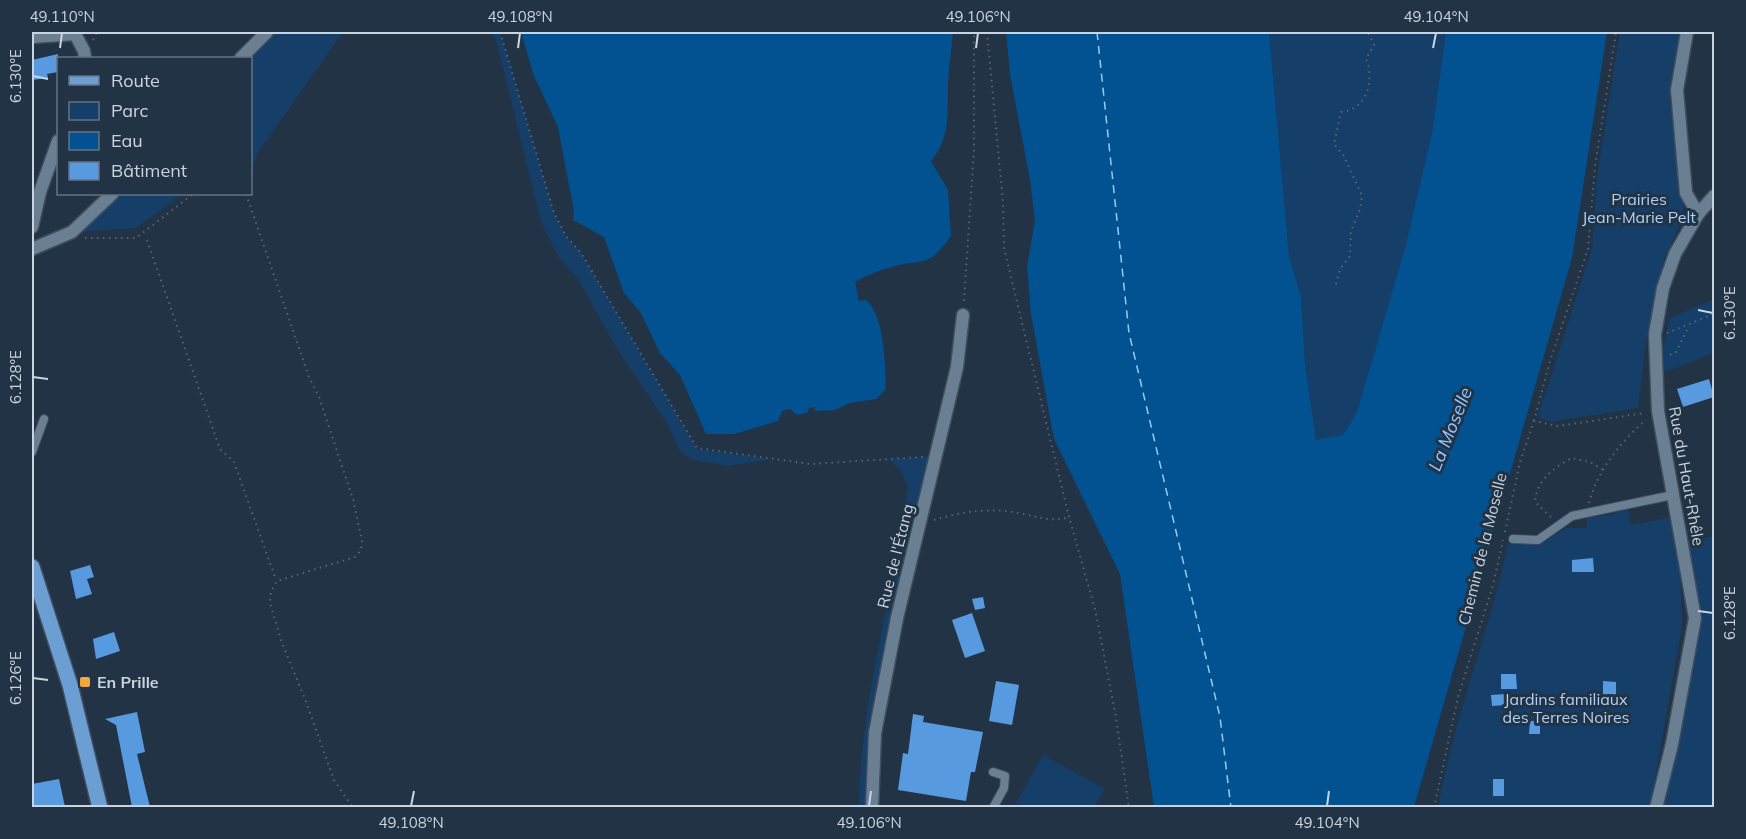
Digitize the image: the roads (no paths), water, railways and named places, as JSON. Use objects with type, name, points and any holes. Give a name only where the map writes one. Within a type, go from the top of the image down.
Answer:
[{"type":"main road","points":[[32,567],[70,685],[100,807]]},
{"type":"street","points":[[242,57],[267,32]]},
{"type":"street","points":[[1687,32],[1677,90],[1686,193],[1698,214]]},
{"type":"street","points":[[32,37],[74,33],[85,57]]},
{"type":"street","points":[[32,227],[40,192],[57,144]]},
{"type":"street","points":[[32,249],[72,232],[111,195]]},
{"type":"street","name":"Rue du Haut-Rhêle","points":[[1656,807],[1672,744],[1695,618],[1658,411],[1655,334],[1663,288],[1675,254],[1698,214],[1714,196]]},
{"type":"street","name":"Rue de l'Étang","points":[[872,807],[875,733],[897,618],[957,367],[963,315]]},
{"type":"lane","points":[[32,452],[44,419]]},
{"type":"lane","points":[[1513,539],[1538,540],[1572,516],[1673,495]]},
{"type":"lane","points":[[993,772],[1005,776],[1005,782],[993,807]]},
{"type":"water","points":[[521,32],[953,32],[948,78],[947,125],[942,143],[931,161],[948,190],[951,236],[937,253],[928,259],[888,268],[855,282],[859,301],[866,300],[877,317],[883,342],[886,389],[876,399],[850,403],[835,410],[815,411],[815,407],[809,408],[807,413],[797,415],[790,409],[782,411],[778,421],[734,434],[706,434],[680,375],[660,353],[641,313],[624,293],[604,237],[573,220],[574,211],[558,127],[534,76]]},
{"type":"water","name":"La Moselle","points":[[1006,32],[1269,32],[1289,256],[1301,297],[1305,364],[1316,440],[1343,435],[1357,412],[1405,248],[1432,133],[1446,32],[1607,32],[1572,258],[1414,807],[1154,807],[1120,574],[1054,439],[1031,314],[1027,267],[1035,220],[1030,180],[1010,74]]},
{"type":"place","name":"En Prille","points":[[85,682]]},
{"type":"park label","name":"Prairies Jean-Marie Pelt","points":[[1639,208]]},
{"type":"park label","name":"Jardins familiaux des Terres Noires","points":[[1566,708]]}]
